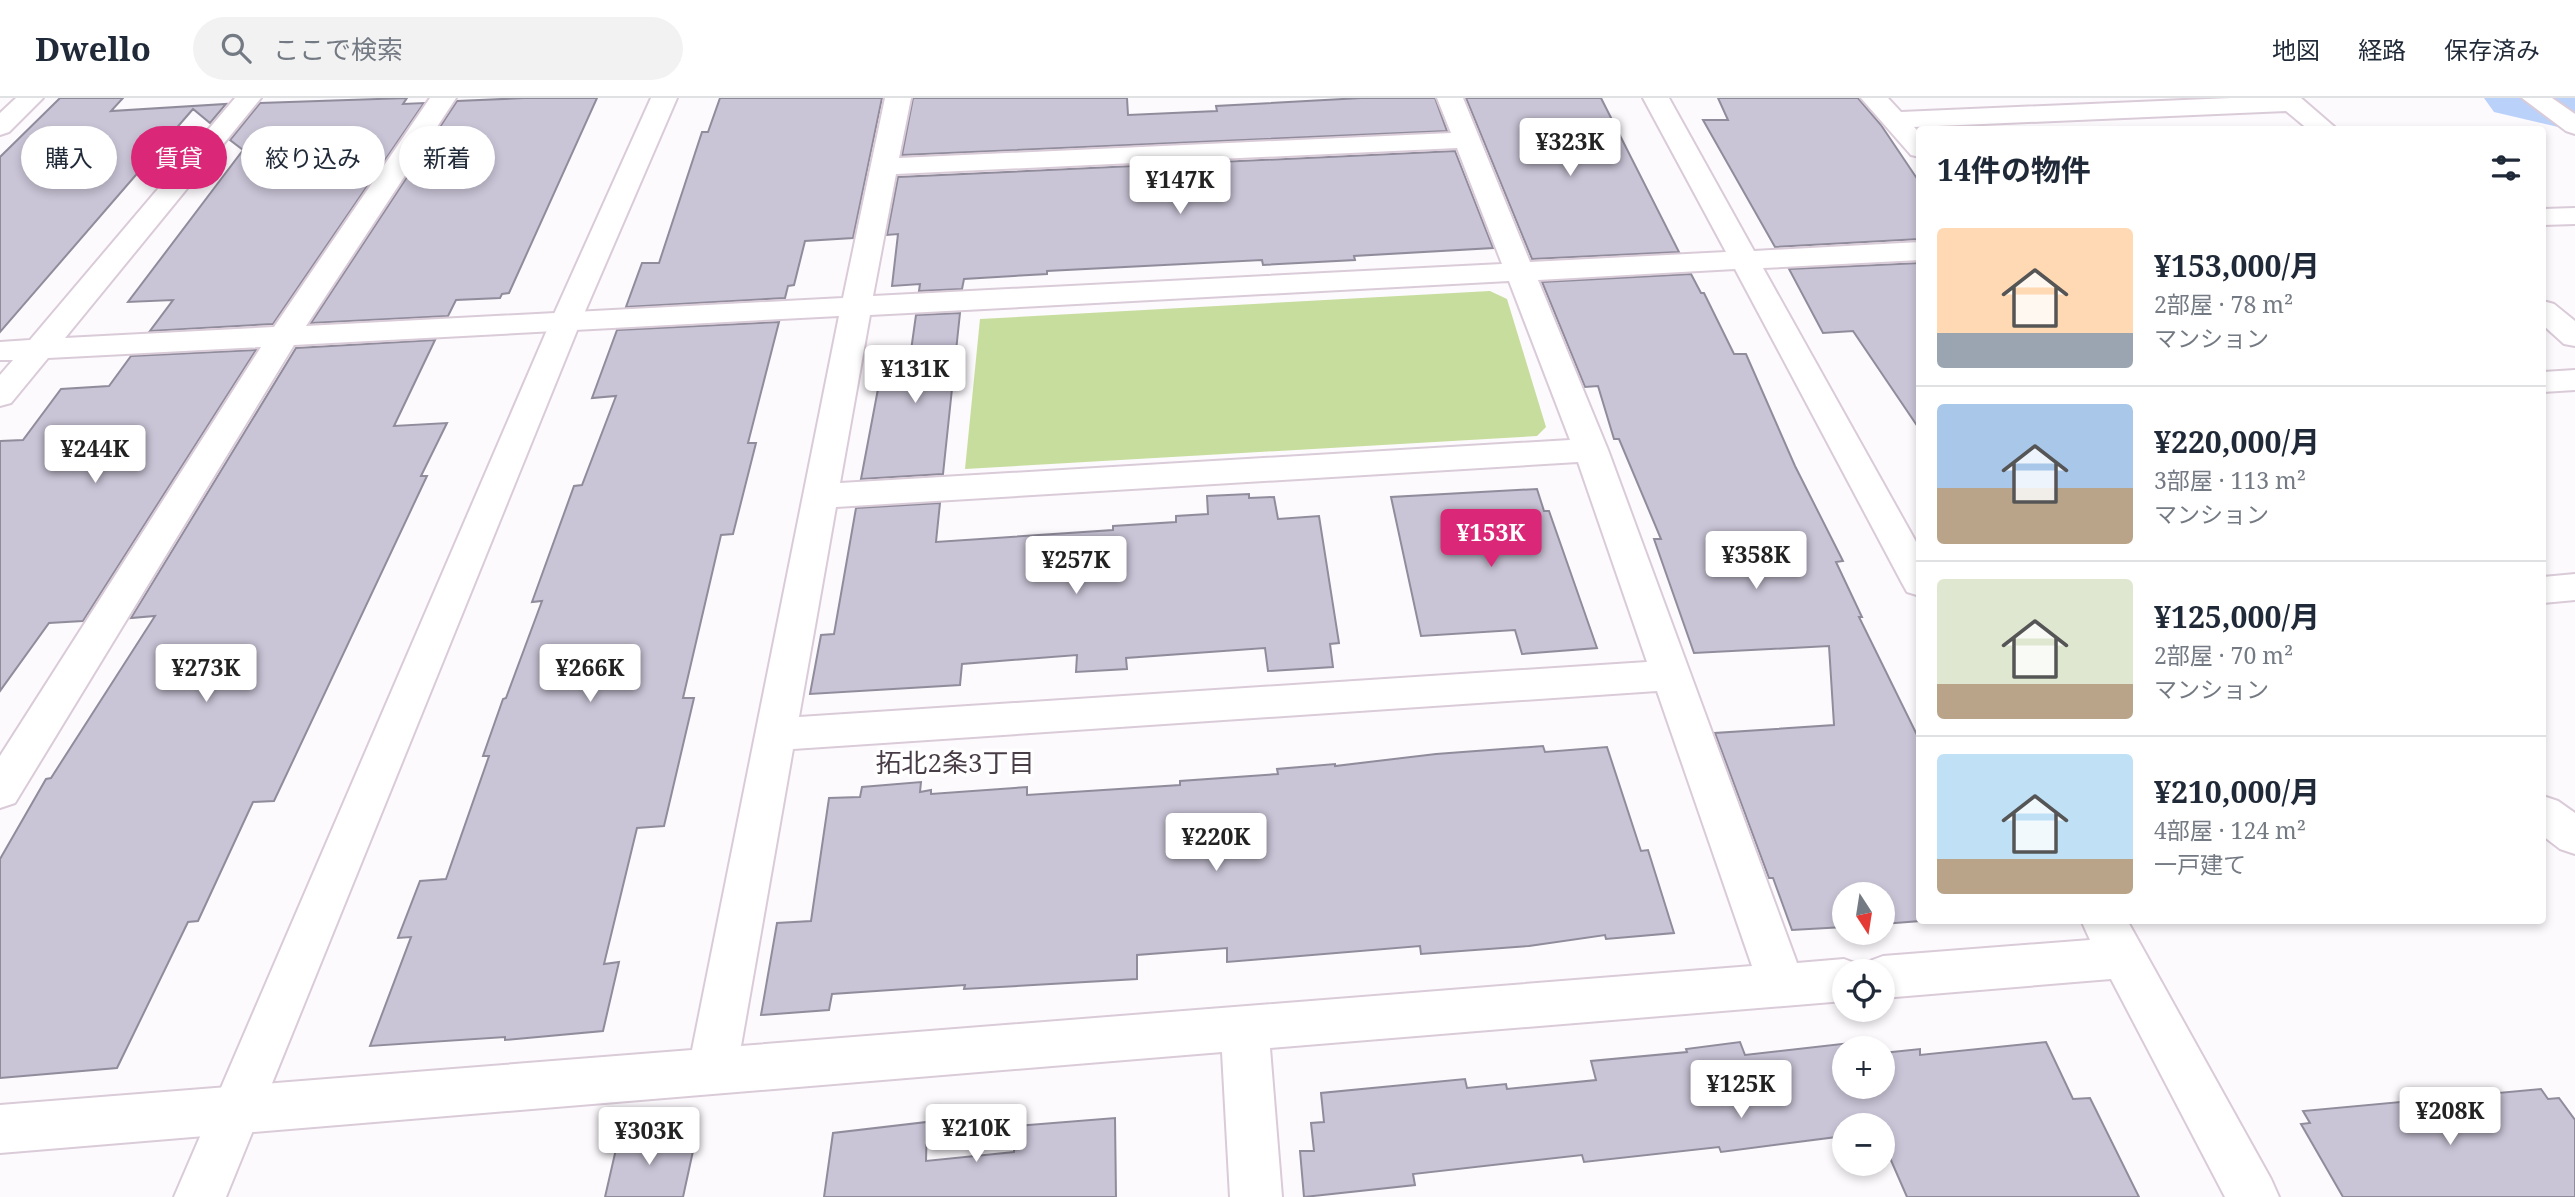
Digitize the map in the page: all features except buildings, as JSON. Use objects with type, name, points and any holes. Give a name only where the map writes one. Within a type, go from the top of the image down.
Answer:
[{"type":"street","points":[[0,127],[30,98]]},
{"type":"street","points":[[0,396],[248,98]]},
{"type":"street","points":[[0,791],[283,337],[443,98]]},
{"type":"street","points":[[200,1197],[565,323],[664,98]]},
{"type":"street","points":[[712,1070],[898,98]]},
{"type":"street","points":[[1450,98],[1591,450],[1782,986]]},
{"type":"street","points":[[1656,98],[1916,576]]},
{"type":"street","points":[[1874,98],[1916,145]]},
{"type":"street","points":[[2535,98],[2575,126]]},
{"type":"street","points":[[1894,120],[2286,101],[2320,126]]},
{"type":"street","points":[[884,167],[1466,140]]},
{"type":"street","points":[[2546,217],[2575,216]]},
{"type":"street","points":[[0,351],[1916,251]]},
{"type":"street","points":[[2546,313],[2575,337]]},
{"type":"street","points":[[2546,382],[2575,380]]},
{"type":"street","points":[[820,496],[1591,450]]},
{"type":"street","points":[[2546,590],[2575,587]]},
{"type":"street","points":[[775,734],[1671,675]]},
{"type":"street","points":[[2546,815],[2575,836]]},
{"type":"street","points":[[1895,975],[2113,939],[2253,1197]]},
{"type":"street","points":[[0,1129],[1832,981]]},
{"type":"street","points":[[1245,1028],[1256,1197]]},
{"type":"green space","points":[[1490,291],[1507,299],[1546,427],[1537,436],[965,469],[980,319]]},
{"type":"waterway","points":[[2517,98],[2575,111]]},
{"type":"district","name":"拓北2条3丁目","points":[[955,762]]}]
